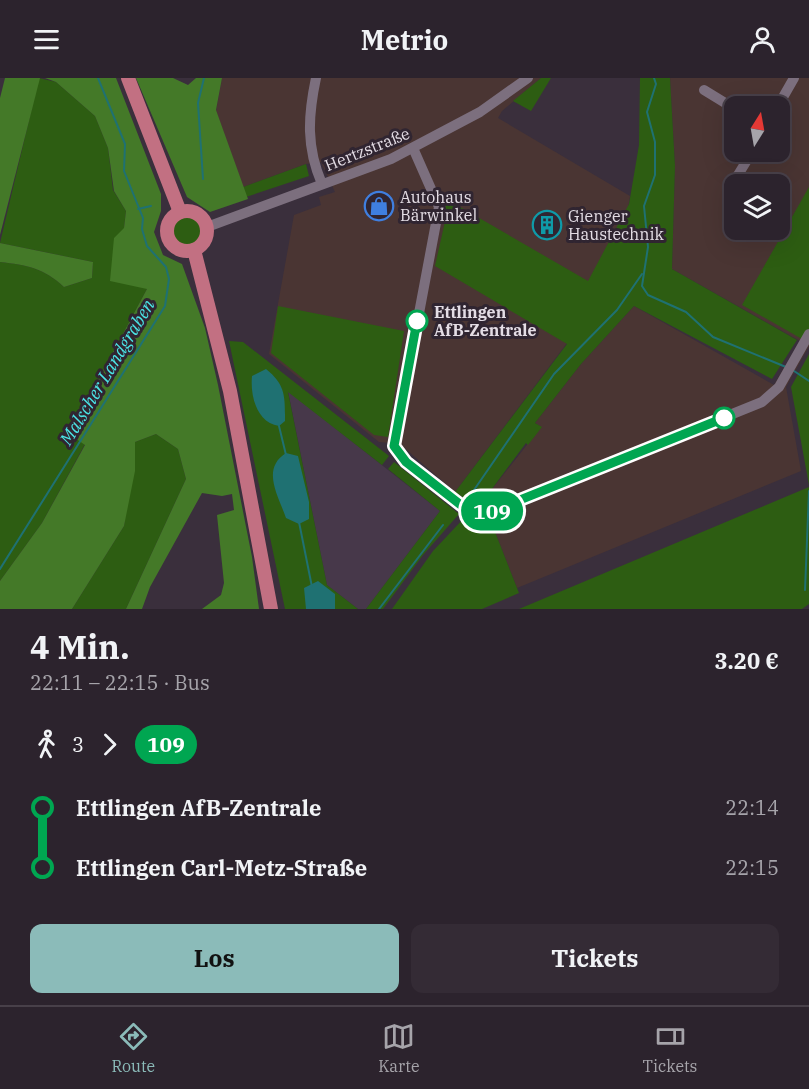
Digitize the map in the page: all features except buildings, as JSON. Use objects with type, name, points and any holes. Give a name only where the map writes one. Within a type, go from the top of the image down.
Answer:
[{"type":"main road","points":[[128,78],[180,212]]},
{"type":"main road","points":[[180,212],[193,212],[204,220],[207,227],[206,238],[194,250],[176,248],[168,238],[170,220],[180,212]]},
{"type":"main road","points":[[194,250],[230,391],[271,609]]},
{"type":"street","points":[[316,78],[310,108],[309,135],[315,165],[322,184]]},
{"type":"street","name":"Hertzstraße","points":[[207,227],[391,159],[480,112],[528,78]]},
{"type":"street","points":[[784,96],[794,78]]},
{"type":"street","points":[[704,90],[724,102]]},
{"type":"street","points":[[413,148],[439,207],[394,446],[406,462],[466,509],[477,514],[490,512],[752,407],[774,392],[809,334]]},
{"type":"shaded area","points":[[222,78],[541,78],[502,111],[498,118],[630,196],[618,275],[455,492],[400,444],[379,442],[269,354],[294,215],[321,205],[319,197],[335,192],[321,162],[306,164],[243,187],[216,111]]},
{"type":"shaded area","points":[[670,78],[809,78],[809,346],[786,387],[801,471],[517,588],[490,519],[501,515],[497,500],[489,493],[541,427],[535,423],[581,364],[634,306],[774,385],[800,341],[672,269],[675,166]]},
{"type":"shaded area","points":[[266,369],[277,380],[283,392],[285,421],[279,426],[271,424],[260,414],[252,392],[252,376]]},
{"type":"shaded area","points":[[288,391],[440,511],[366,609],[358,609],[327,585]]},
{"type":"shaded area","points":[[286,453],[298,456],[309,502],[309,519],[299,524],[286,518],[274,483],[274,467],[278,459]]},
{"type":"shaded area","points":[[318,581],[335,594],[335,609],[306,609],[304,588]]},
{"type":"green space","points":[[5,78],[40,78],[0,235],[0,98]]},
{"type":"green space","points":[[39,78],[56,82],[95,116],[108,148],[113,190],[126,211],[124,228],[147,289],[69,434],[85,444],[42,523],[0,581],[0,262],[35,269],[64,287],[92,278],[93,262],[0,243]]},
{"type":"green space","points":[[45,78],[116,78],[161,194],[161,211],[154,232],[163,255],[182,264],[205,328],[252,557],[259,609],[202,609],[221,595],[224,583],[217,515],[234,510],[232,494],[222,496],[202,493],[150,587],[142,609],[126,609],[186,479],[178,449],[156,434],[135,442],[135,471],[124,526],[72,609],[0,609],[0,581],[42,523],[85,445],[69,434],[147,289],[110,281],[114,238],[124,228],[126,211],[114,191],[108,148],[95,116],[56,82]]},
{"type":"green space","points":[[136,78],[173,78],[188,85],[196,78],[222,78],[216,110],[248,199],[210,212],[187,197]]},
{"type":"green space","points":[[541,78],[551,78],[531,111],[513,101]]},
{"type":"green space","points":[[640,78],[670,78],[675,166],[672,269],[797,340],[772,379],[634,306],[581,364],[535,423],[542,427],[528,445],[526,443],[489,493],[497,500],[485,503],[470,501],[455,492],[567,344],[435,266],[446,217],[445,200],[588,281],[629,204],[639,145]]},
{"type":"green space","points":[[306,164],[309,176],[246,197],[243,187]]},
{"type":"green space","points":[[809,187],[809,343],[742,305],[779,240],[790,240],[790,220]]},
{"type":"green space","points":[[187,215],[198,220],[203,231],[198,242],[187,247],[176,242],[171,231],[176,220]]},
{"type":"green space","points":[[0,243],[93,262],[92,278],[64,287],[35,268],[0,262]]},
{"type":"green space","points":[[278,306],[404,331],[388,437],[374,435],[271,353]]},
{"type":"green space","points":[[229,341],[243,342],[389,456],[382,465],[288,392],[327,585],[358,609],[285,609]]},
{"type":"green space","points":[[809,354],[809,485],[791,387]]},
{"type":"green space","points":[[156,434],[178,449],[186,479],[126,609],[72,609],[124,526],[135,442]]},
{"type":"green space","points":[[394,462],[459,514],[423,555],[383,609],[366,609],[440,511],[388,469]]},
{"type":"green space","points":[[809,487],[809,604],[802,609],[519,609]]},
{"type":"green space","points":[[465,517],[490,519],[519,593],[482,609],[392,609],[433,551]]},
{"type":"waterway","name":"Malscher Landgraben","points":[[0,569],[165,306],[169,279],[166,267],[147,246],[142,229],[143,218],[124,171],[125,144],[98,78]]},
{"type":"waterway","points":[[203,179],[198,103],[204,78]]},
{"type":"waterway","points":[[654,78],[656,84],[647,112],[655,142],[655,175],[644,206],[648,247],[642,286],[648,295],[686,312],[713,337],[786,367]]},
{"type":"waterway","points":[[138,209],[151,206]]},
{"type":"waterway","points":[[474,490],[554,374],[617,310],[642,274]]},
{"type":"waterway","points":[[794,371],[809,381]]},
{"type":"waterway","points":[[279,426],[286,455]]},
{"type":"waterway","points":[[805,590],[809,491]]},
{"type":"waterway","points":[[299,522],[312,587]]},
{"type":"waterway","points":[[379,609],[443,525]]},
{"type":"bus line","name":"109","points":[[417,321],[394,446],[406,462],[466,509],[477,514],[490,512],[724,418]]},
{"type":"place","name":"Autohaus Bärwinkel","points":[[379,206]]},
{"type":"place","name":"Gienger Haustechnik","points":[[547,225]]},
{"type":"place","name":"Ettlingen AfB-Zentrale","points":[[417,321]]}]
